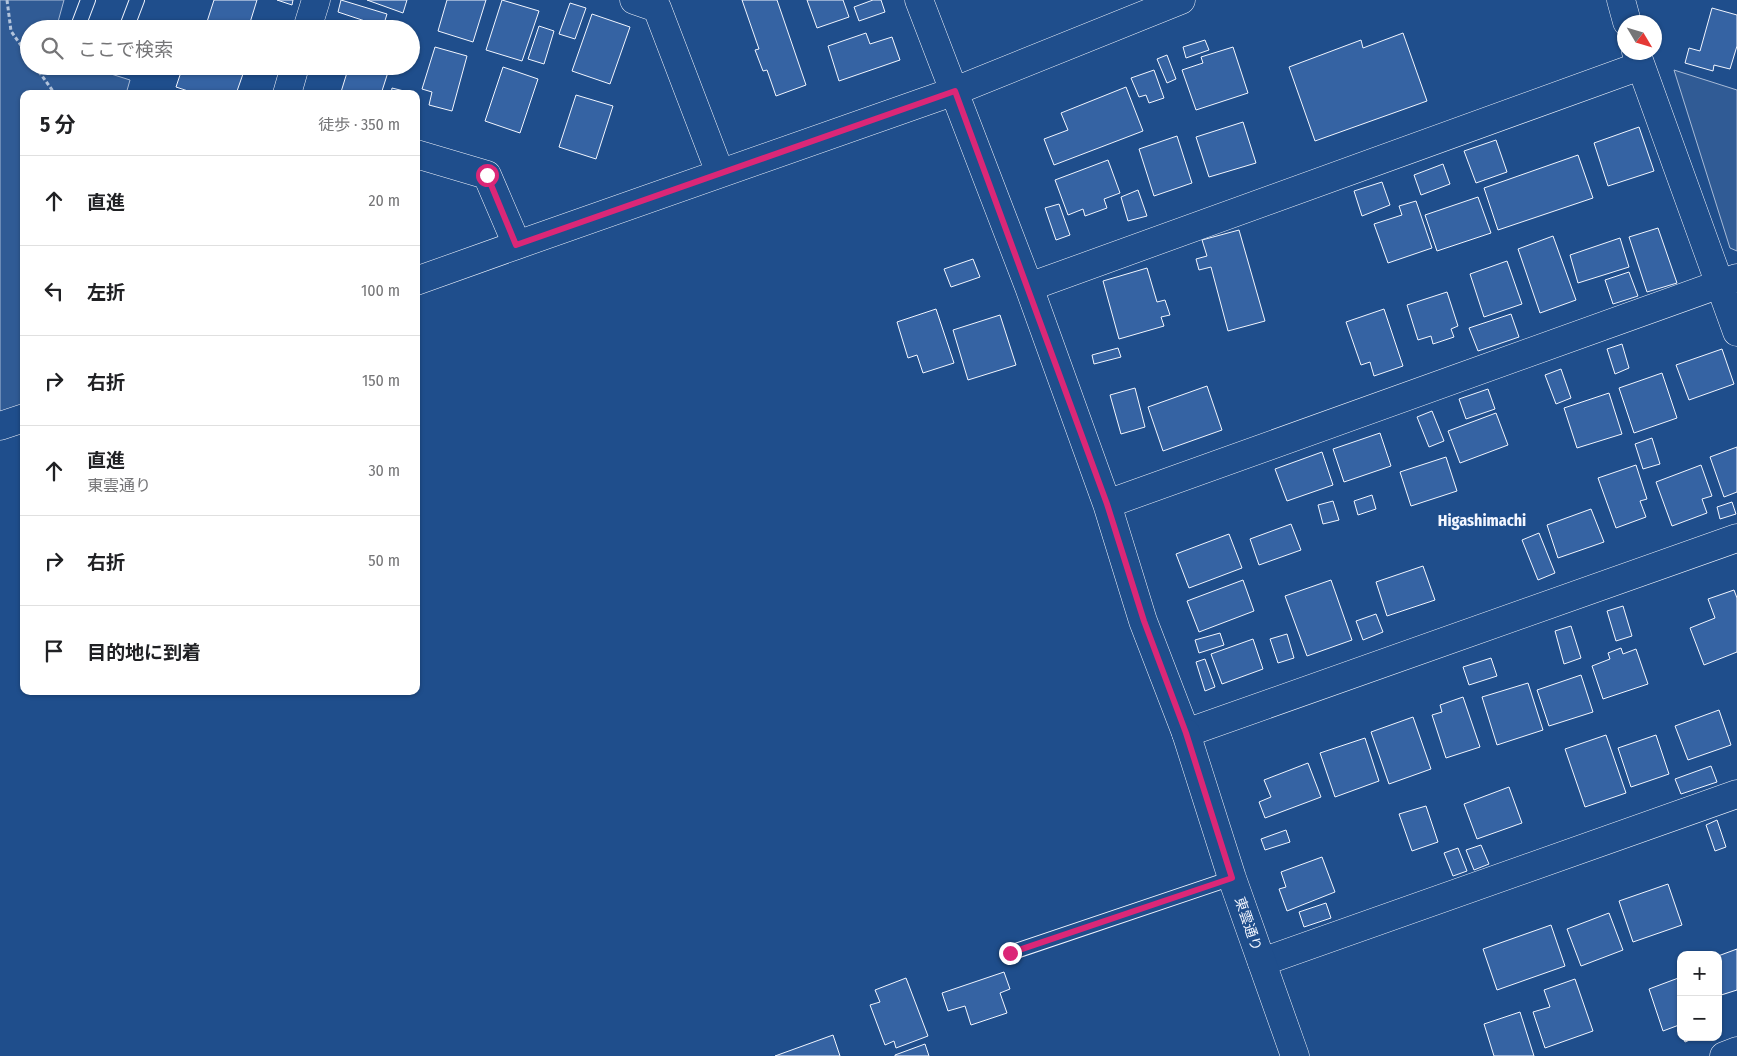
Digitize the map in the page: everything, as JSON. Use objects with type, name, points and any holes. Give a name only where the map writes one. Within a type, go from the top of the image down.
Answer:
[{"type":"street","points":[[310,20],[316,0]]},
{"type":"street","points":[[634,0],[657,8],[720,173]]},
{"type":"street","name":"東雲通り","points":[[920,0],[1029,287],[1107,504],[1144,621],[1186,733],[1232,878],[1296,1056]]},
{"type":"street","points":[[420,280],[955,91],[1181,0]]},
{"type":"street","points":[[1621,0],[1625,15]]},
{"type":"street","points":[[1029,287],[1635,60]]},
{"type":"street","points":[[1638,60],[1729,281],[1737,332]]},
{"type":"street","points":[[288,90],[292,75]]},
{"type":"street","points":[[420,155],[487,175],[516,245]]},
{"type":"street","points":[[1107,504],[1729,281]]},
{"type":"street","points":[[0,426],[20,419]]},
{"type":"street","points":[[1186,733],[1737,538]]},
{"type":"street","points":[[1262,962],[1737,794]]},
{"type":"street","points":[[1724,1056],[1737,1051]]},
{"type":"lane","points":[[80,20],[88,0]]},
{"type":"lane","points":[[129,20],[137,0]]},
{"type":"lane","points":[[1010,953],[1232,878]]},
{"type":"path","points":[[7,0],[11,31],[20,44]]},
{"type":"path","points":[[42,75],[52,90]]},
{"type":"shaded area","points":[[0,0],[64,0],[58,20],[20,20],[20,75],[114,75],[130,80],[127,90],[20,90],[20,419],[0,426]]},
{"type":"shaded area","points":[[1674,70],[1737,90],[1737,251],[1730,248]]},
{"type":"building","points":[[214,0],[257,0],[251,20],[208,20]]},
{"type":"building","points":[[277,0],[293,0],[292,5]]},
{"type":"building","points":[[341,0],[387,14],[385,20],[362,20],[338,12]]},
{"type":"building","points":[[367,0],[407,0],[403,13]]},
{"type":"building","points":[[447,0],[486,0],[473,42],[438,31]]},
{"type":"building","points":[[502,0],[539,11],[522,61],[486,50]]},
{"type":"building","points":[[742,0],[777,0],[806,85],[776,96],[767,70],[763,71],[755,50],[759,49]]},
{"type":"building","points":[[807,0],[843,0],[849,17],[817,28]]},
{"type":"building","points":[[873,0],[881,0],[885,12],[859,21],[854,7]]},
{"type":"building","points":[[570,3],[586,8],[575,39],[559,34]]},
{"type":"building","points":[[1712,8],[1737,15],[1737,46],[1730,69],[1714,65],[1713,71],[1685,63],[1689,48],[1700,51]]},
{"type":"building","points":[[592,14],[630,27],[610,84],[572,71]]},
{"type":"building","points":[[539,26],[554,31],[544,64],[528,59]]},
{"type":"building","points":[[866,33],[870,44],[892,37],[900,60],[839,81],[828,46]]},
{"type":"building","points":[[1403,33],[1427,101],[1315,141],[1289,67],[1361,40],[1363,48]]},
{"type":"building","points":[[1205,40],[1209,50],[1186,58],[1183,47]]},
{"type":"building","points":[[435,47],[467,56],[452,111],[429,105],[432,92],[422,89]]},
{"type":"building","points":[[1233,47],[1248,93],[1196,110],[1182,70],[1203,63],[1201,57]]},
{"type":"building","points":[[1167,55],[1176,79],[1167,83],[1157,59]]},
{"type":"building","points":[[503,67],[538,79],[520,133],[485,121]]},
{"type":"building","points":[[1154,70],[1164,98],[1149,103],[1146,95],[1139,97],[1131,78]]},
{"type":"building","points":[[180,75],[243,75],[237,90],[185,90],[176,87]]},
{"type":"building","points":[[346,75],[387,75],[382,90],[342,90]]},
{"type":"building","points":[[1126,87],[1143,131],[1054,165],[1044,139],[1068,130],[1061,113]]},
{"type":"building","points":[[576,95],[613,106],[596,159],[559,147]]},
{"type":"building","points":[[1243,122],[1256,163],[1209,177],[1196,137]]},
{"type":"building","points":[[1639,127],[1654,171],[1608,186],[1594,143]]},
{"type":"building","points":[[1177,136],[1192,183],[1154,196],[1139,149]]},
{"type":"building","points":[[1496,140],[1507,172],[1476,183],[1464,151]]},
{"type":"building","points":[[1578,155],[1593,198],[1498,230],[1484,188]]},
{"type":"building","points":[[1108,160],[1120,193],[1104,199],[1107,208],[1085,216],[1083,209],[1068,215],[1055,180]]},
{"type":"building","points":[[1443,164],[1450,184],[1421,195],[1414,175]]},
{"type":"building","points":[[1382,182],[1390,205],[1362,216],[1354,191]]},
{"type":"building","points":[[1138,190],[1147,216],[1128,221],[1121,197]]},
{"type":"building","points":[[1478,197],[1491,233],[1437,251],[1425,215]]},
{"type":"building","points":[[1416,201],[1432,248],[1388,263],[1374,224],[1402,215],[1399,206]]},
{"type":"building","points":[[1059,204],[1070,235],[1056,240],[1045,208]]},
{"type":"building","points":[[1658,228],[1677,283],[1647,292],[1629,237]]},
{"type":"building","points":[[1239,230],[1265,321],[1228,331],[1211,267],[1199,270],[1196,259],[1207,256],[1202,240]]},
{"type":"building","points":[[1553,236],[1576,300],[1540,313],[1518,249]]},
{"type":"building","points":[[1620,238],[1629,267],[1578,283],[1570,255]]},
{"type":"building","points":[[973,259],[980,277],[951,287],[944,269]]},
{"type":"building","points":[[1507,261],[1522,304],[1484,317],[1470,274]]},
{"type":"building","points":[[1147,268],[1157,302],[1165,300],[1170,315],[1161,317],[1164,326],[1119,339],[1103,281]]},
{"type":"building","points":[[1629,272],[1638,296],[1613,304],[1605,280]]},
{"type":"building","points":[[1447,292],[1458,326],[1451,329],[1454,337],[1433,344],[1431,336],[1418,340],[1407,305]]},
{"type":"building","points":[[936,309],[954,363],[923,373],[917,355],[908,358],[897,322]]},
{"type":"building","points":[[1384,309],[1403,366],[1374,376],[1370,362],[1361,365],[1346,322]]},
{"type":"building","points":[[1511,314],[1519,337],[1478,351],[1469,328]]},
{"type":"building","points":[[1000,315],[1016,365],[968,380],[953,330]]},
{"type":"building","points":[[1622,344],[1629,368],[1615,374],[1607,349]]},
{"type":"building","points":[[1118,348],[1121,357],[1094,364],[1092,355]]},
{"type":"building","points":[[1722,349],[1734,384],[1689,400],[1676,365]]},
{"type":"building","points":[[1561,369],[1571,398],[1556,404],[1545,375]]},
{"type":"building","points":[[1662,373],[1677,418],[1634,433],[1619,388]]},
{"type":"building","points":[[1207,386],[1222,430],[1163,451],[1148,407]]},
{"type":"building","points":[[1135,388],[1145,427],[1121,434],[1110,395]]},
{"type":"building","points":[[1488,389],[1495,409],[1466,419],[1459,399]]},
{"type":"building","points":[[1609,393],[1622,434],[1577,448],[1564,408]]},
{"type":"building","points":[[1432,411],[1444,441],[1429,447],[1417,417]]},
{"type":"building","points":[[1496,413],[1508,445],[1460,463],[1448,431]]},
{"type":"building","points":[[1380,433],[1391,466],[1344,482],[1333,449]]},
{"type":"building","points":[[1652,438],[1660,464],[1643,469],[1635,444]]},
{"type":"building","points":[[1737,447],[1737,492],[1724,497],[1710,457]]},
{"type":"building","points":[[1322,452],[1333,485],[1287,501],[1275,469]]},
{"type":"building","points":[[1446,457],[1457,491],[1411,506],[1400,472]]},
{"type":"building","points":[[1636,465],[1647,499],[1640,501],[1646,517],[1616,528],[1598,478]]},
{"type":"building","points":[[1701,465],[1712,496],[1702,499],[1707,513],[1672,526],[1656,482]]},
{"type":"building","points":[[1372,495],[1376,509],[1358,515],[1354,501]]},
{"type":"building","points":[[1333,501],[1339,520],[1323,524],[1318,505]]},
{"type":"building","points":[[1732,502],[1736,514],[1720,519],[1717,507]]},
{"type":"building","points":[[1591,509],[1604,542],[1558,558],[1547,525]]},
{"type":"building","points":[[1291,524],[1301,550],[1259,565],[1250,539]]},
{"type":"building","points":[[1539,533],[1555,573],[1538,580],[1522,540]]},
{"type":"building","points":[[1229,534],[1242,568],[1189,588],[1176,554]]},
{"type":"building","points":[[1423,566],[1435,600],[1387,616],[1376,582]]},
{"type":"building","points":[[1243,580],[1254,611],[1199,632],[1187,601]]},
{"type":"building","points":[[1331,580],[1352,640],[1307,656],[1285,596]]},
{"type":"building","points":[[1734,590],[1737,598],[1737,652],[1704,665],[1690,628],[1715,618],[1708,599]]},
{"type":"building","points":[[1623,606],[1632,636],[1616,641],[1607,611]]},
{"type":"building","points":[[1376,614],[1383,632],[1363,640],[1356,621]]},
{"type":"building","points":[[1571,626],[1581,658],[1564,664],[1555,631]]},
{"type":"building","points":[[1220,633],[1224,645],[1199,653],[1195,640]]},
{"type":"building","points":[[1287,634],[1294,658],[1278,663],[1270,639]]},
{"type":"building","points":[[1253,639],[1263,669],[1222,684],[1211,654]]},
{"type":"building","points":[[1621,648],[1623,654],[1636,649],[1648,684],[1603,699],[1592,666],[1610,659],[1608,653]]},
{"type":"building","points":[[1491,658],[1497,676],[1469,685],[1463,667]]},
{"type":"building","points":[[1205,659],[1215,687],[1205,691],[1196,662]]},
{"type":"building","points":[[1581,675],[1593,712],[1549,726],[1537,690]]},
{"type":"building","points":[[1528,683],[1543,730],[1497,745],[1482,697]]},
{"type":"building","points":[[1463,697],[1480,747],[1446,758],[1432,715],[1442,712],[1440,705]]},
{"type":"building","points":[[1719,710],[1731,745],[1688,760],[1675,726]]},
{"type":"building","points":[[1413,717],[1431,769],[1389,784],[1371,732]]},
{"type":"building","points":[[1606,735],[1626,793],[1585,807],[1565,749]]},
{"type":"building","points":[[1656,735],[1669,774],[1631,787],[1618,748]]},
{"type":"building","points":[[1365,738],[1379,781],[1335,797],[1320,753]]},
{"type":"building","points":[[1308,763],[1321,797],[1265,818],[1259,802],[1271,797],[1264,780]]},
{"type":"building","points":[[1711,766],[1717,782],[1681,794],[1675,779]]},
{"type":"building","points":[[1509,787],[1522,823],[1477,839],[1464,804]]},
{"type":"building","points":[[1426,806],[1438,842],[1412,851],[1399,814]]},
{"type":"building","points":[[1717,820],[1726,847],[1715,851],[1706,825]]},
{"type":"building","points":[[1286,830],[1290,842],[1265,850],[1261,839]]},
{"type":"building","points":[[1481,845],[1489,864],[1474,870],[1466,850]]},
{"type":"building","points":[[1458,848],[1467,871],[1453,876],[1444,853]]},
{"type":"building","points":[[1322,857],[1335,892],[1287,911],[1279,889],[1286,887],[1281,872]]},
{"type":"building","points":[[1668,884],[1682,925],[1633,942],[1619,901]]},
{"type":"building","points":[[1326,903],[1331,918],[1304,927],[1299,912]]},
{"type":"building","points":[[1609,913],[1623,950],[1581,966],[1567,929]]},
{"type":"building","points":[[1551,925],[1565,966],[1497,990],[1483,949]]},
{"type":"building","points":[[1737,949],[1737,990],[1722,995],[1722,955]]},
{"type":"building","points":[[1004,972],[1010,989],[1000,993],[1007,1013],[971,1025],[965,1006],[948,1011],[942,993]]},
{"type":"building","points":[[906,978],[928,1036],[896,1048],[894,1041],[885,1045],[870,1005],[880,1002],[875,990]]},
{"type":"building","points":[[1677,978],[1677,1026],[1663,1031],[1649,989]]},
{"type":"building","points":[[1575,979],[1593,1031],[1545,1048],[1533,1012],[1550,1007],[1544,990]]},
{"type":"building","points":[[1520,1012],[1534,1056],[1494,1056],[1484,1024]]},
{"type":"building","points":[[833,1035],[840,1056],[775,1056]]},
{"type":"building","points":[[925,1044],[929,1056],[895,1056],[895,1055]]},
{"type":"district","name":"Higashimachi","points":[[1482,520]]},
{"type":"route","points":[[487,175],[516,245],[955,91],[1029,287],[1107,504],[1144,621],[1186,733],[1232,878],[1010,953]]}]
